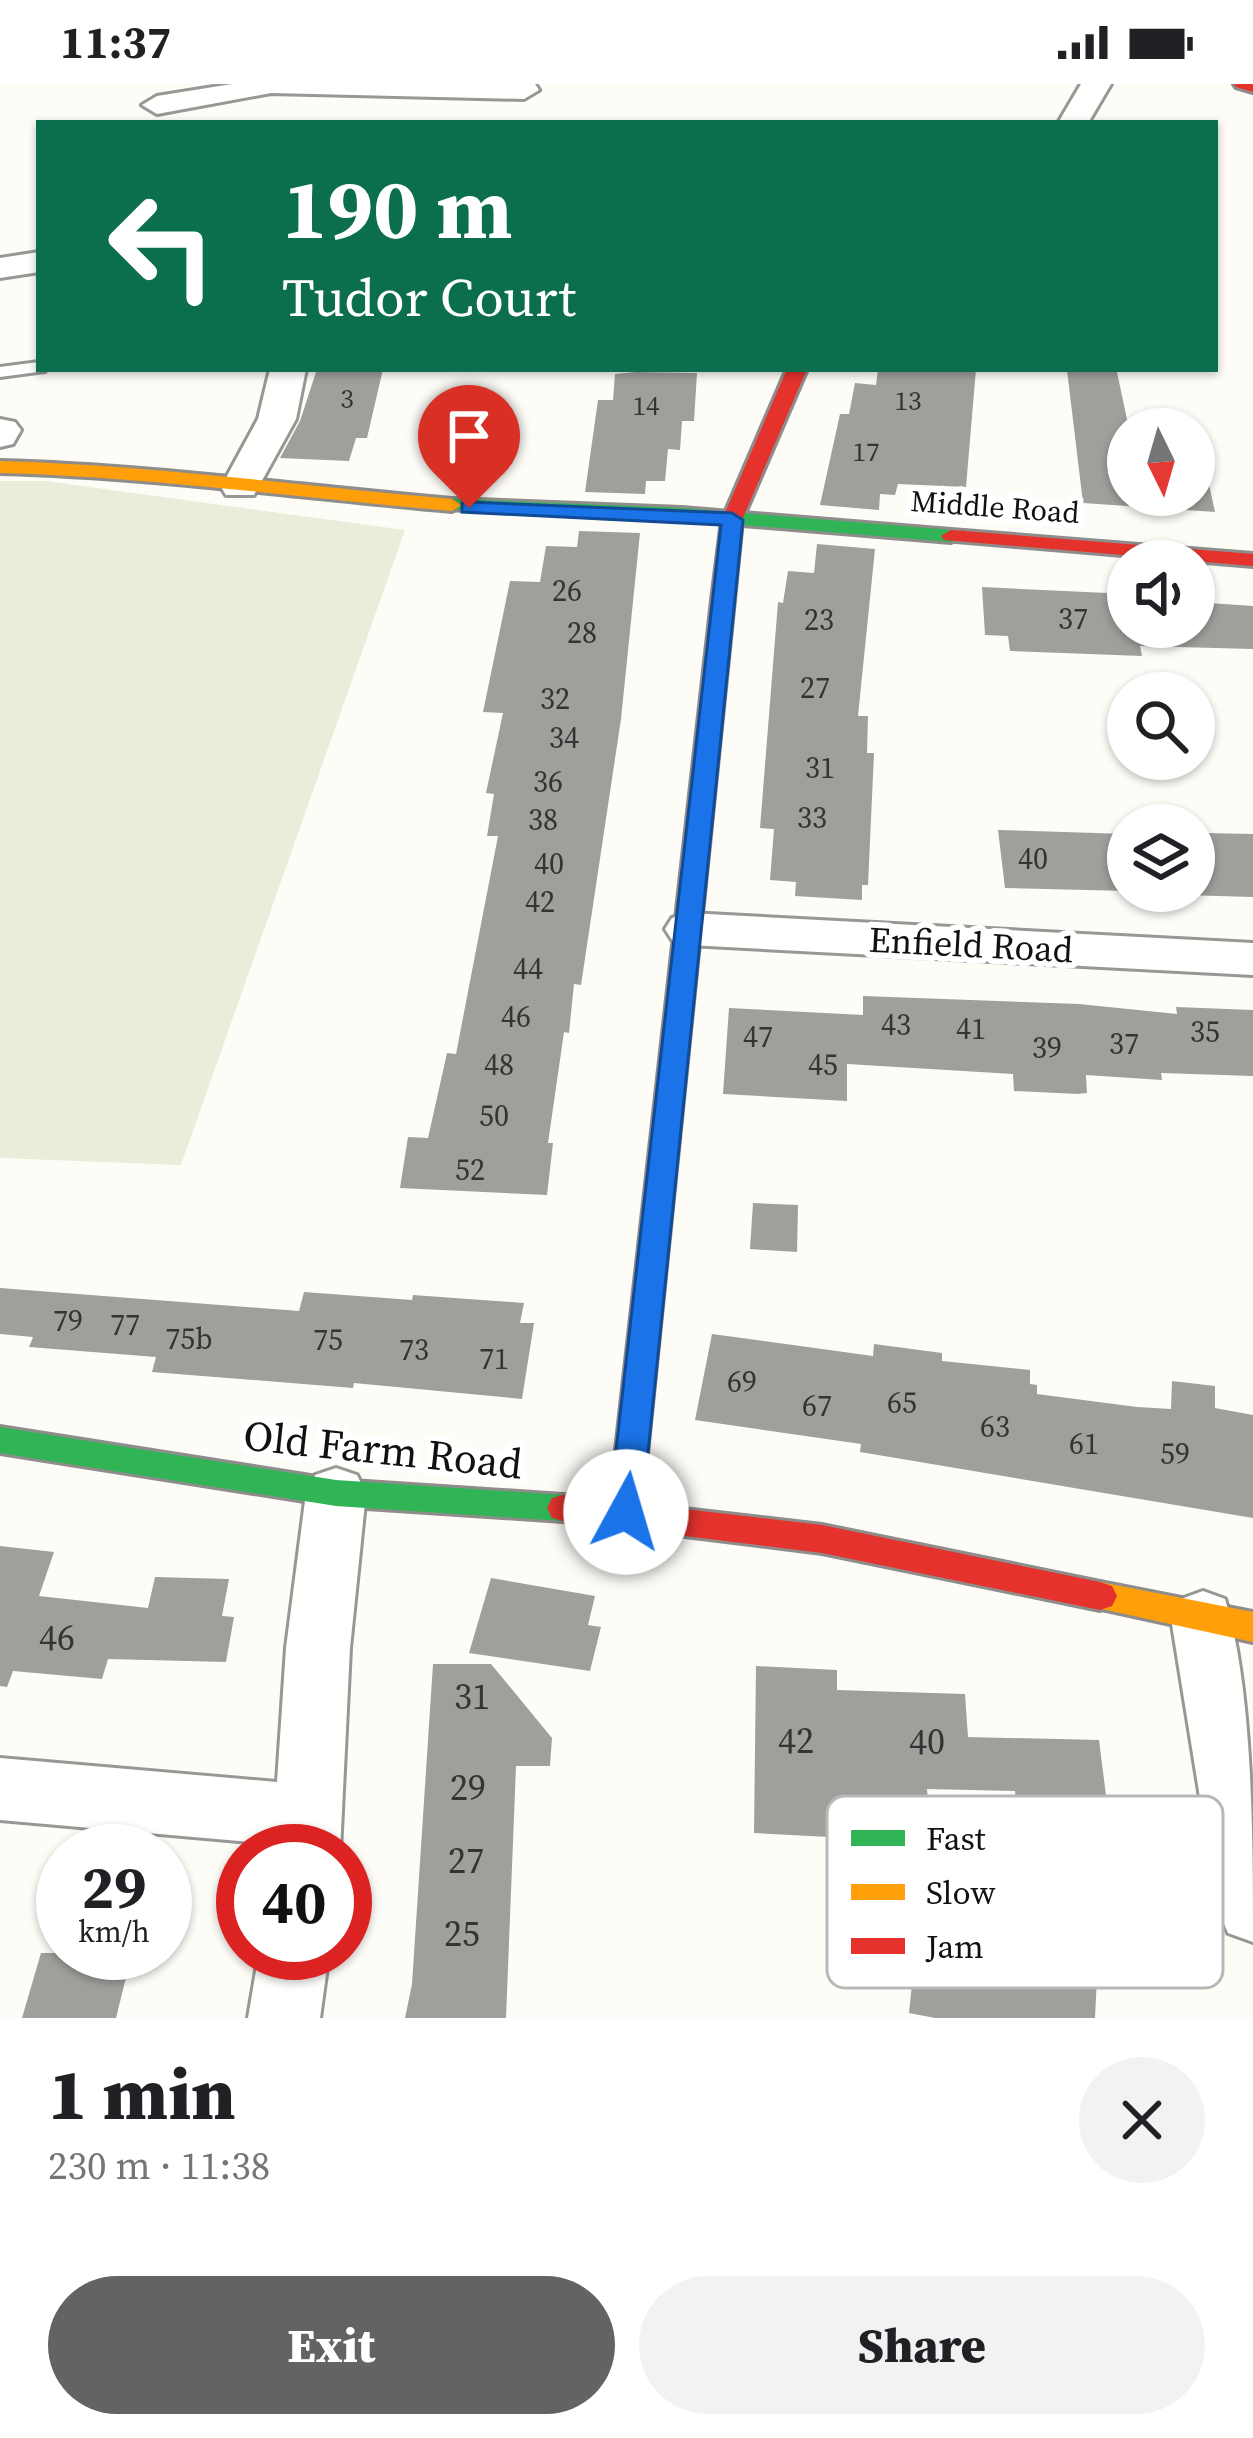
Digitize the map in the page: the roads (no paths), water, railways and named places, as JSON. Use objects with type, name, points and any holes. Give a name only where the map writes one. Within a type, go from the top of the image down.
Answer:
[{"type":"street","points":[[157,105],[267,84],[524,90]]},
{"type":"street","points":[[1242,84],[1253,87]]},
{"type":"street","points":[[0,268],[36,262]]},
{"type":"street","points":[[240,487],[277,418],[287,372]]},
{"type":"street","points":[[626,1512],[732,520],[796,372]]},
{"type":"street","name":"Middle Road","points":[[1,444],[125,470],[240,487],[411,498],[501,510],[682,514],[1253,560]]},
{"type":"street","name":"Enfield Road","points":[[689,929],[1253,959]]},
{"type":"street","name":"Old Farm Road","points":[[0,1440],[336,1493],[626,1512],[822,1539],[1228,1622]]},
{"type":"street","points":[[308,1824],[318,1648],[336,1493]]},
{"type":"street","points":[[1228,1622],[1253,1910]]},
{"type":"street","points":[[0,1789],[245,1824]]},
{"type":"street","points":[[284,2018],[290,1980]]},
{"type":"lane","points":[[0,372],[36,367]]}]
